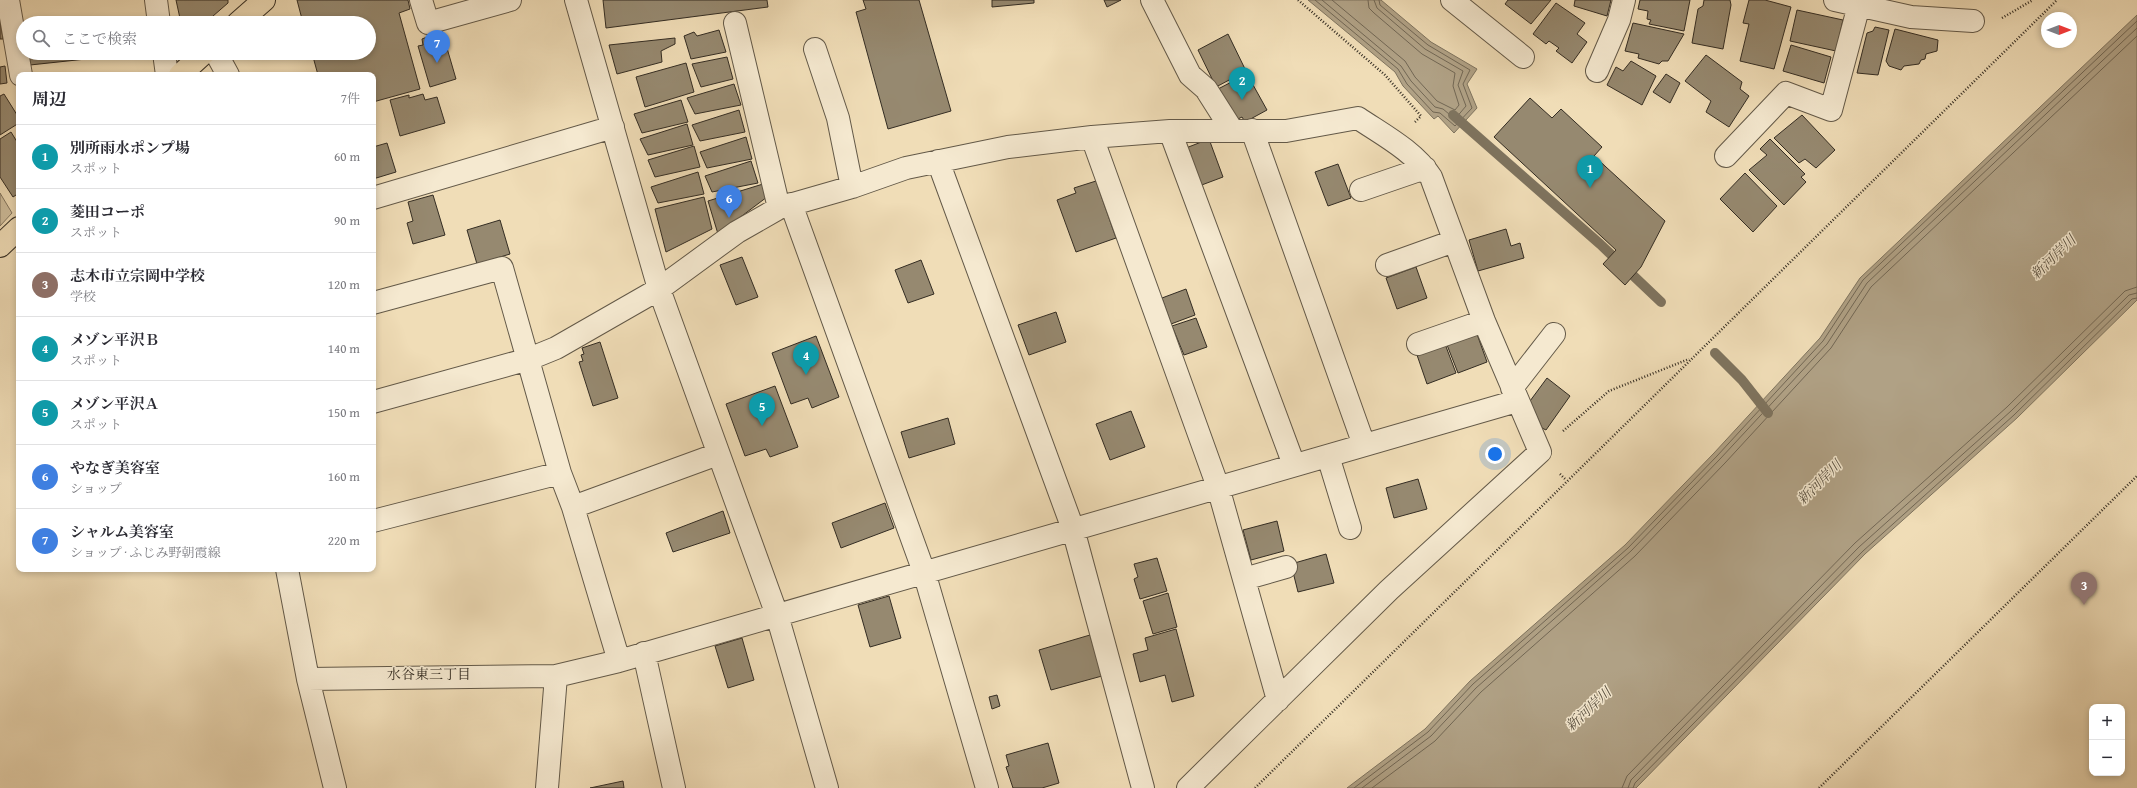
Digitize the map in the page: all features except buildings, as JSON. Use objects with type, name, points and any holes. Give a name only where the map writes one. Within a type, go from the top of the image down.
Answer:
[{"type":"main road","points":[[246,16],[264,0]]},
{"type":"main road","points":[[183,72],[196,60]]},
{"type":"main road","points":[[0,246],[16,231]]},
{"type":"street","points":[[8,0],[16,46]]},
{"type":"street","points":[[156,0],[158,16]]},
{"type":"street","points":[[422,0],[428,23],[510,0]]},
{"type":"street","points":[[576,0],[659,289],[777,615],[827,788]]},
{"type":"street","points":[[1152,0],[1190,75],[1206,89],[1242,130],[1364,445]]},
{"type":"street","points":[[1452,0],[1523,57]]},
{"type":"street","points":[[1597,71],[1619,20],[1624,0]]},
{"type":"street","points":[[1835,0],[1911,17],[1974,21]]},
{"type":"street","points":[[1726,156],[1786,93],[1830,110],[1859,5]]},
{"type":"street","points":[[734,23],[785,206],[924,572],[987,788]]},
{"type":"street","points":[[815,49],[838,118],[852,187]]},
{"type":"street","points":[[18,60],[20,72]]},
{"type":"street","points":[[165,60],[167,72]]},
{"type":"street","points":[[220,60],[226,72]]},
{"type":"street","points":[[376,401],[529,359],[556,348],[659,289],[737,232],[785,206],[852,187],[906,168],[1008,147],[1092,137],[1170,131],[1286,131],[1358,118],[1396,143],[1425,168],[1431,177],[1484,321],[1514,395],[1540,452],[1389,590],[1188,788]]},
{"type":"street","points":[[376,197],[613,127]]},
{"type":"street","points":[[1170,131],[1294,465]]},
{"type":"street","points":[[1092,137],[1218,487],[1278,700]]},
{"type":"street","points":[[938,161],[1073,529],[1143,788]]},
{"type":"street","points":[[1361,190],[1425,168]]},
{"type":"street","points":[[1386,266],[1454,241]]},
{"type":"street","points":[[376,302],[502,268],[529,359],[536,390],[560,473],[573,506],[619,661]]},
{"type":"street","points":[[1418,344],[1484,321]]},
{"type":"street","points":[[308,679],[556,676],[619,661],[1328,456],[1514,395],[1554,334]]},
{"type":"street","points":[[573,506],[718,454]]},
{"type":"street","points":[[1328,456],[1350,528]]},
{"type":"street","points":[[376,520],[560,473]]},
{"type":"street","points":[[1244,579],[1286,567]]},
{"type":"street","points":[[288,572],[308,679],[335,788]]},
{"type":"street","points":[[644,654],[674,788]]},
{"type":"street","points":[[547,788],[556,676]]},
{"type":"path","points":[[1298,0],[1385,75],[1421,116],[1396,143]]},
{"type":"path","points":[[1974,21],[2001,18],[2033,0]]},
{"type":"path","points":[[1255,788],[2057,0]]},
{"type":"path","points":[[1540,452],[1608,392],[1691,358]]},
{"type":"path","points":[[1819,788],[2137,476]]},
{"type":"shaded area","points":[[0,193],[12,213],[0,226]]},
{"type":"water","points":[[1308,0],[1381,0],[1431,42],[1477,69],[1467,84],[1477,108],[1454,133],[1438,116],[1434,119],[1403,86],[1395,72]]},
{"type":"water","name":"新河岸川","points":[[2137,15],[2137,300],[2017,418],[1865,554],[1636,788],[1347,788],[1425,729],[1470,681],[1625,545],[1714,453],[1820,338],[1860,278]]},
{"type":"waterway","points":[[1453,115],[1600,244],[1661,302]]},
{"type":"waterway","points":[[1715,353],[1742,380],[1768,413]]},
{"type":"place","name":"シャルム美容室","points":[[437,63]]},
{"type":"place","name":"菱田コーポ","points":[[1242,100]]},
{"type":"place","name":"別所雨水ポンプ場","points":[[1590,188]]},
{"type":"place","name":"やなぎ美容室","points":[[729,218]]},
{"type":"place","name":"メゾン平沢Ｂ","points":[[806,375]]},
{"type":"place","name":"メゾン平沢Ａ","points":[[762,426]]},
{"type":"place","name":"志木市立宗岡中学校","points":[[2084,605]]},
{"type":"district","name":"水谷東三丁目","points":[[429,674]]}]
